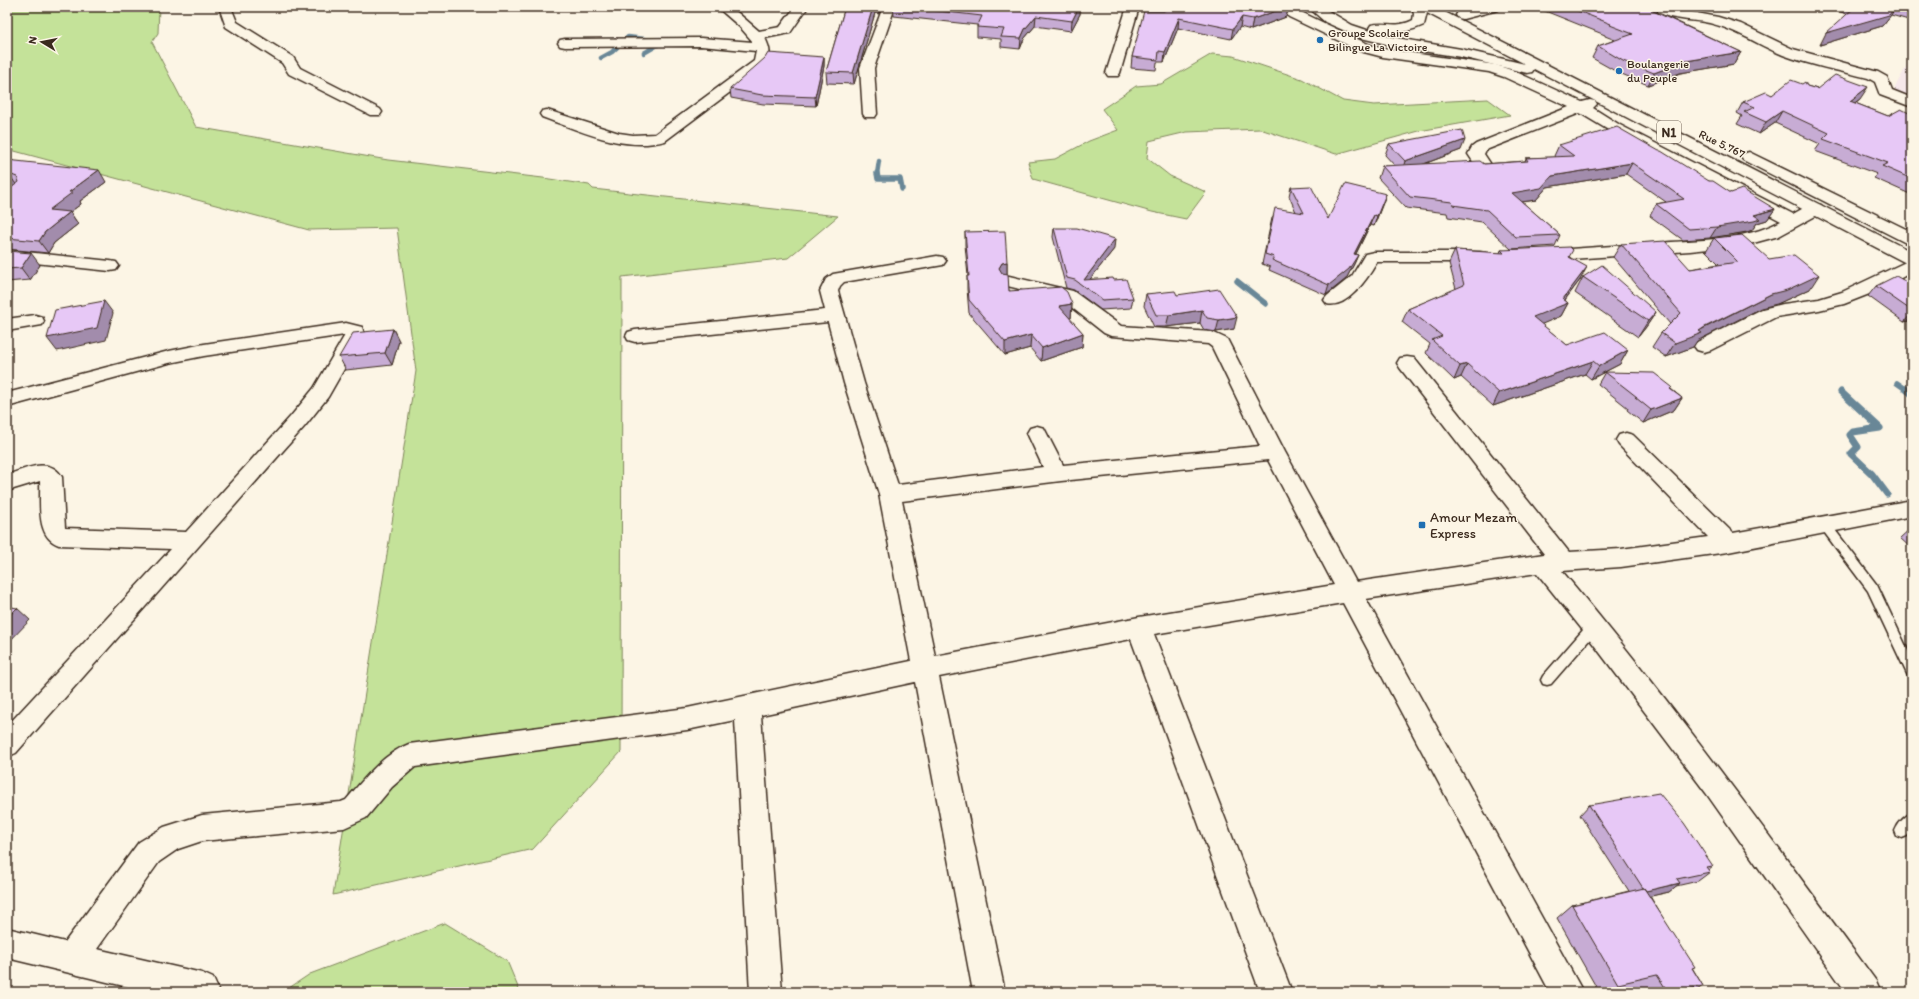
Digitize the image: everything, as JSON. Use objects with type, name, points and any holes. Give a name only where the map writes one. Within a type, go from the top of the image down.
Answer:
[{"type":"main road","points":[[225,7],[231,24],[288,60],[294,71],[375,112]]},
{"type":"main road","points":[[547,114],[628,140],[654,140],[660,138],[760,63],[764,58],[760,42],[723,7]]},
{"type":"main road","points":[[564,43],[760,42],[785,30],[802,7]]},
{"type":"main road","points":[[870,114],[867,68],[890,7]]},
{"type":"main road","points":[[1285,7],[1294,14],[1365,48],[1383,53],[1491,68],[1509,74],[1581,107],[1615,128],[1794,221]]},
{"type":"main road","points":[[1314,7],[1325,17],[1346,29],[1370,37],[1462,53],[1564,78]]},
{"type":"main road","points":[[1331,7],[1344,17],[1363,25],[1389,30],[1400,30],[1419,22],[1421,14],[1418,7]]},
{"type":"main road","name":"N1","points":[[1425,7],[1912,259]]},
{"type":"main road","name":"Rue 5.767","points":[[1447,7],[1711,139]]},
{"type":"main road","points":[[1463,15],[1493,7]]},
{"type":"main road","points":[[1652,7],[1667,12],[1716,16],[1788,52],[1873,75],[1882,80],[1884,92],[1912,103]]},
{"type":"main road","points":[[1113,73],[1132,11],[1144,16]]},
{"type":"main road","points":[[1484,166],[1476,154],[1477,150],[1481,147],[1603,98]]},
{"type":"main road","name":"Rue 5.767","points":[[1739,153],[1912,239]]},
{"type":"main road","points":[[1524,257],[1675,247],[1746,240],[1773,232],[1815,209]]},
{"type":"main road","points":[[7,255],[110,266]]},
{"type":"main road","points":[[1333,300],[1358,279],[1371,258],[1374,257],[1494,257]]},
{"type":"main road","points":[[937,261],[839,278],[832,283],[829,291],[854,383],[890,494],[989,992]]},
{"type":"main road","points":[[1704,346],[1768,313],[1825,303],[1845,297],[1896,274],[1912,264]]},
{"type":"main road","points":[[1009,281],[1067,295],[1111,329],[1118,332],[1212,338],[1220,343],[1274,452],[1567,992]]},
{"type":"main road","points":[[636,336],[836,315]]},
{"type":"main road","points":[[7,325],[35,321]]},
{"type":"main road","points":[[7,400],[169,357],[346,329],[355,331],[355,334],[321,392],[298,422],[7,745]]},
{"type":"main road","points":[[1407,363],[1553,563],[1594,626],[1716,784],[1865,992]]},
{"type":"main road","points":[[1037,433],[1055,470],[1061,473]]},
{"type":"main road","points":[[1626,440],[1728,543]]},
{"type":"main road","points":[[890,494],[1061,473],[1274,452]]},
{"type":"main road","points":[[7,483],[33,474],[46,473],[51,477],[54,530],[59,536],[192,541]]},
{"type":"main road","points":[[72,958],[149,852],[162,842],[183,832],[202,828],[344,815],[356,809],[382,778],[409,756],[687,719],[924,669],[1139,627],[1350,592],[1553,563],[1621,558],[1728,543],[1825,524],[1910,510]]},
{"type":"main road","points":[[1139,627],[1276,992]]},
{"type":"main road","points":[[747,706],[766,992]]},
{"type":"main road","points":[[7,944],[202,989]]},
{"type":"lane","points":[[1825,524],[1873,588],[1912,672]]},
{"type":"lane","points":[[1547,680],[1594,626]]},
{"type":"lane","points":[[1902,830],[1912,820]]},
{"type":"shaded area","points":[[1912,56],[1912,100],[1892,93]]},
{"type":"green space","points":[[7,7],[159,7],[158,33],[152,42],[196,127],[388,160],[543,178],[589,185],[593,189],[838,216],[788,258],[622,277],[621,752],[533,849],[333,895],[416,371],[397,228],[309,230],[7,149]]},
{"type":"green space","points":[[1212,54],[1233,56],[1302,79],[1343,101],[1374,105],[1488,99],[1510,115],[1419,131],[1336,154],[1260,129],[1187,132],[1149,141],[1147,158],[1170,176],[1206,192],[1186,219],[1152,212],[1033,179],[1028,162],[1055,159],[1089,141],[1118,130],[1102,109],[1136,86],[1161,84]]},
{"type":"green space","points":[[445,923],[507,961],[520,992],[283,992],[310,974]]},
{"type":"building","points":[[845,7],[873,7],[853,73],[826,72]]},
{"type":"building","points":[[903,7],[1079,7],[1072,21],[1036,16],[1025,29],[1021,38],[1001,37],[1004,29],[977,27],[982,16]]},
{"type":"building","points":[[1167,7],[1287,7],[1253,19],[1242,17],[1233,29],[1179,18],[1165,52],[1159,51],[1158,60],[1132,57],[1144,11],[1164,11],[1168,8]]},
{"type":"building","points":[[1568,7],[1655,7],[1651,10],[1741,52],[1686,61],[1654,73],[1623,61],[1598,46],[1633,34]]},
{"type":"building","points":[[1855,7],[1895,7],[1889,15],[1826,33]]},
{"type":"building","points":[[768,53],[824,57],[815,97],[762,95],[730,89],[765,58]]},
{"type":"building","points":[[1835,75],[1868,87],[1850,101],[1888,116],[1901,109],[1909,113],[1912,111],[1912,179],[1882,166],[1888,163],[1823,139],[1829,133],[1782,111],[1766,122],[1744,112],[1755,107],[1743,102],[1766,92],[1772,95],[1791,80],[1802,84],[1805,82],[1807,86],[1817,89]]},
{"type":"building","points":[[1617,127],[1661,151],[1709,181],[1713,181],[1731,193],[1742,189],[1775,209],[1754,215],[1760,219],[1754,221],[1717,227],[1689,229],[1656,204],[1684,199],[1632,163],[1552,176],[1541,188],[1512,193],[1560,235],[1516,237],[1487,210],[1453,205],[1452,202],[1410,197],[1382,166],[1480,161],[1484,164],[1528,161],[1526,158],[1574,156],[1559,145]]},
{"type":"building","points":[[1462,130],[1465,140],[1405,161],[1389,144]]},
{"type":"building","points":[[7,160],[99,170],[69,192],[73,192],[49,210],[70,212],[45,232],[39,241],[7,238],[7,191],[19,182],[17,177],[9,174],[7,175]]},
{"type":"building","points":[[1345,184],[1386,194],[1377,216],[1374,215],[1354,254],[1358,255],[1349,269],[1329,285],[1272,260],[1274,257],[1265,254],[1275,208],[1304,213],[1291,187],[1311,186],[1328,219]]},
{"type":"building","points":[[1054,228],[1077,228],[1115,239],[1084,280],[1113,278],[1114,280],[1126,279],[1133,298],[1102,300],[1075,280],[1067,278]]},
{"type":"building","points":[[1005,231],[1007,262],[1002,263],[999,268],[1002,273],[1008,274],[1009,291],[1061,287],[1067,292],[1072,304],[1059,306],[1083,333],[1042,348],[1031,335],[1005,342],[969,300],[967,276],[969,276],[965,232]]},
{"type":"building","points":[[1742,235],[1769,259],[1794,255],[1819,275],[1787,290],[1771,294],[1705,327],[1699,331],[1702,333],[1675,343],[1661,333],[1681,313],[1621,244],[1665,241],[1690,269],[1738,262],[1714,238]]},
{"type":"building","points":[[1570,247],[1573,250],[1569,257],[1587,267],[1563,299],[1568,303],[1533,317],[1567,345],[1605,332],[1628,350],[1599,366],[1593,361],[1499,393],[1467,364],[1460,366],[1432,340],[1442,336],[1408,309],[1464,285],[1455,250],[1504,253],[1501,250]]},
{"type":"building","points":[[7,251],[31,253],[21,268],[7,269]]},
{"type":"building","points":[[1602,265],[1656,312],[1648,321],[1583,277]]},
{"type":"building","points":[[1896,276],[1912,285],[1912,311],[1876,286]]},
{"type":"building","points":[[1219,289],[1237,317],[1219,320],[1207,318],[1202,310],[1169,315],[1156,315],[1146,294],[1175,291],[1177,295]]},
{"type":"building","points":[[104,301],[97,328],[47,338],[55,310]]},
{"type":"building","points":[[393,329],[385,353],[339,357],[353,333]]},
{"type":"building","points":[[1605,372],[1654,373],[1672,387],[1670,389],[1682,398],[1651,410]]},
{"type":"building","points":[[7,606],[17,608],[7,618]]},
{"type":"building","points":[[1659,793],[1684,823],[1713,866],[1706,867],[1710,872],[1677,879],[1680,883],[1646,891],[1589,805]]},
{"type":"building","points":[[1644,888],[1695,967],[1692,968],[1703,986],[1668,992],[1657,975],[1618,984],[1572,905]]},
{"type":"waterway","points":[[601,58],[612,52],[628,37],[652,40]]},
{"type":"waterway","points":[[644,53],[663,42]]},
{"type":"waterway","points":[[877,173],[879,161]]},
{"type":"waterway","points":[[877,173],[878,179],[900,179],[902,189]]},
{"type":"waterway","points":[[1237,281],[1266,304]]},
{"type":"waterway","points":[[1897,383],[1907,390]]},
{"type":"waterway","points":[[1906,389],[1912,394]]},
{"type":"waterway","points":[[1841,392],[1880,428],[1853,432],[1850,435],[1858,447],[1851,454],[1872,474],[1887,494]]},
{"type":"place","name":"Groupe Scolaire Bilingue La Victoire","points":[[1320,40]]},
{"type":"place","name":"Boulangerie du Peuple","points":[[1619,71]]},
{"type":"place","name":"Amour Mezam Express","points":[[1422,525]]}]
